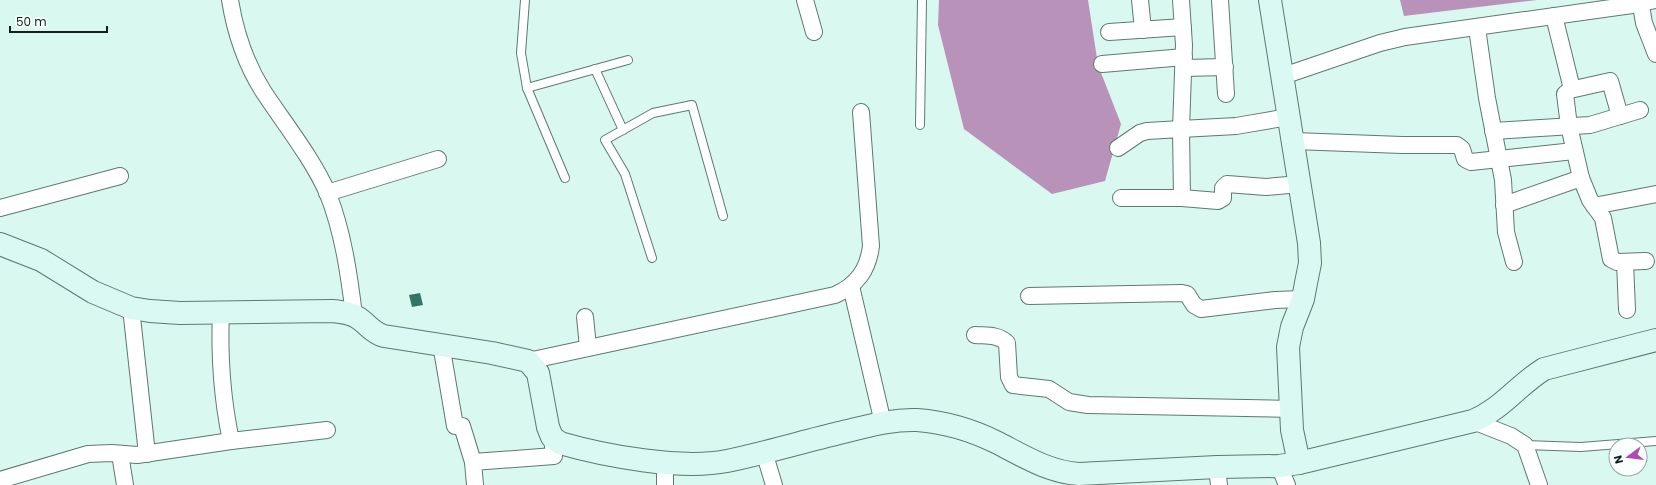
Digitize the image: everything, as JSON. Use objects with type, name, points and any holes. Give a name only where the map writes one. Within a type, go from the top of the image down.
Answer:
[{"type":"street","points":[[230,0],[237,33],[255,76],[302,149],[327,193],[343,244],[354,315]]},
{"type":"street","points":[[805,0],[814,32]]},
{"type":"street","points":[[1140,0],[1143,30]]},
{"type":"street","points":[[1181,0],[1184,63],[1180,129],[1182,198]]},
{"type":"street","points":[[1220,0],[1226,94]]},
{"type":"street","points":[[1270,0],[1294,141],[1309,243],[1310,263],[1303,299],[1292,327],[1288,347],[1292,409],[1292,430],[1288,471]]},
{"type":"street","points":[[1282,76],[1380,43],[1405,37],[1477,28],[1645,1],[1644,23],[1656,54]]},
{"type":"street","points":[[1554,16],[1572,89]]},
{"type":"street","points":[[1109,32],[1183,27]]},
{"type":"street","points":[[1477,28],[1487,98],[1503,180],[1506,232],[1514,262]]},
{"type":"street","points":[[1102,64],[1184,63],[1225,68]]},
{"type":"street","points":[[1620,116],[1610,81],[1572,89],[1565,94],[1569,126],[1580,178],[1594,206],[1603,218],[1611,259],[1614,262],[1646,261]]},
{"type":"street","points":[[1493,131],[1590,124],[1640,110]]},
{"type":"street","points":[[0,244],[40,260],[93,292],[131,308],[165,312],[332,311],[354,315],[376,334],[441,344],[528,361],[795,304],[835,294],[857,282],[865,270],[869,260],[871,246],[861,112]]},
{"type":"street","points":[[1118,148],[1140,133],[1147,131],[1222,127],[1289,117]]},
{"type":"street","points":[[1294,141],[1402,145],[1452,144],[1460,147],[1467,162],[1499,160],[1530,155],[1574,151]]},
{"type":"street","points":[[327,193],[438,159]]},
{"type":"street","points":[[0,208],[120,176]]},
{"type":"street","points":[[1504,205],[1580,178]]},
{"type":"street","points":[[1121,198],[1182,198],[1221,200],[1223,198],[1224,185],[1227,184],[1266,187],[1300,184]]},
{"type":"street","points":[[1594,206],[1656,194]]},
{"type":"street","points":[[1625,262],[1627,310]]},
{"type":"street","points":[[851,286],[883,423]]},
{"type":"street","points":[[1028,296],[1182,293],[1187,294],[1194,305],[1202,308],[1275,300],[1303,299]]},
{"type":"street","points":[[131,308],[147,454]]},
{"type":"street","points":[[221,312],[220,340],[222,392],[231,441]]},
{"type":"street","points":[[585,317],[588,348]]},
{"type":"street","points":[[975,336],[994,336],[1004,339],[1007,343],[1009,377],[1013,385],[1049,389],[1069,402],[1102,406],[1292,409]]},
{"type":"street","points":[[552,437],[560,443],[570,446],[665,462],[696,464],[726,461],[883,423],[917,420],[939,423],[971,432],[1042,465],[1063,473],[1129,472],[1218,476],[1288,471],[1473,421],[1488,415],[1544,369],[1656,340]]},
{"type":"street","points":[[441,344],[455,426],[462,426],[474,462],[475,485]]},
{"type":"street","points":[[474,462],[554,456],[552,437],[548,427],[538,373],[528,361]]},
{"type":"street","points":[[1473,421],[1511,436],[1525,446],[1539,485]]},
{"type":"street","points":[[0,480],[88,454],[147,454],[231,441],[327,430]]},
{"type":"street","points":[[764,452],[774,485]]},
{"type":"street","points":[[120,454],[125,485]]},
{"type":"street","points":[[665,462],[665,485]]},
{"type":"lane","points":[[525,0],[521,53],[527,88],[565,178]]},
{"type":"lane","points":[[920,125],[922,0]]},
{"type":"lane","points":[[527,88],[628,60]]},
{"type":"lane","points":[[595,69],[623,130]]},
{"type":"lane","points":[[652,258],[625,174],[605,140],[653,113],[692,104],[723,216]]},
{"type":"lane","points":[[1525,446],[1581,447],[1656,441]]},
{"type":"shaded area","points":[[939,0],[1088,0],[1098,65],[1121,124],[1105,181],[1052,194],[964,129],[938,25]]},
{"type":"shaded area","points":[[1400,0],[1537,0],[1404,16]]},
{"type":"building","points":[[420,293],[423,305],[412,307],[409,295]]}]
